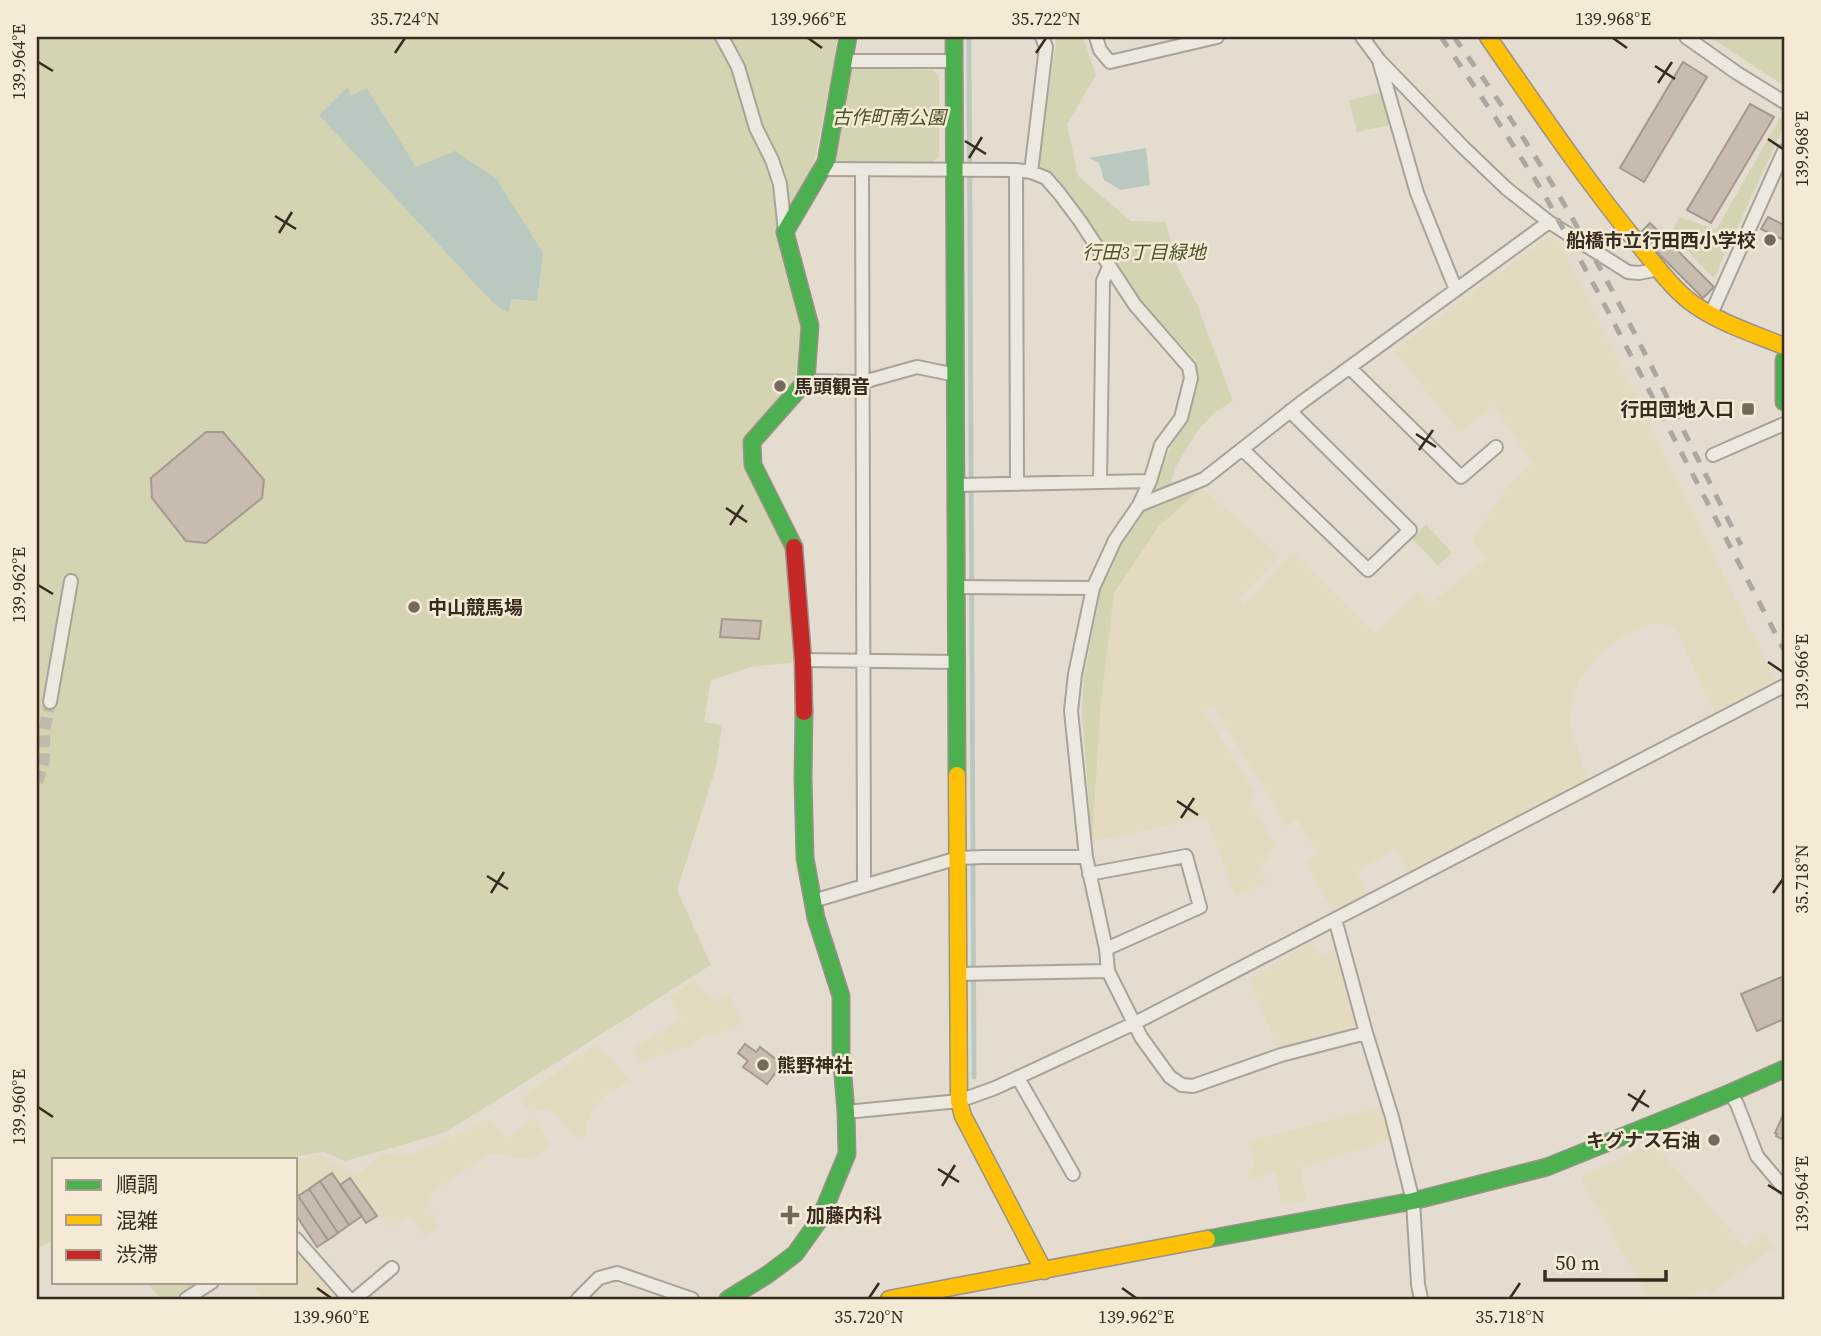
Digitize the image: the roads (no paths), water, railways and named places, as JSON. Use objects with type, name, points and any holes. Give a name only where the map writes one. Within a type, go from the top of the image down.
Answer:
[{"type":"street","points":[[722,37],[738,67],[756,128],[772,160],[780,184],[785,232],[810,326],[806,381],[752,442],[754,465],[795,549],[803,660],[805,858],[816,918],[841,996],[841,1052],[847,1154],[820,1219],[795,1254],[728,1299]]},
{"type":"street","points":[[785,232],[826,162],[848,37]]},
{"type":"street","points":[[954,37],[959,1101],[963,1116],[1044,1271]]},
{"type":"street","points":[[1031,172],[1046,47],[1042,37]]},
{"type":"street","points":[[1096,37],[1100,50],[1110,62],[1217,37]]},
{"type":"street","points":[[1362,37],[1379,60],[1463,147],[1507,189],[1549,222],[1628,272],[1659,269]]},
{"type":"street","points":[[1488,37],[1608,207],[1681,293],[1711,314],[1784,345]]},
{"type":"street","points":[[1686,37],[1784,102]]},
{"type":"street","points":[[1379,60],[1417,193],[1456,290]]},
{"type":"street","points":[[845,61],[954,61]]},
{"type":"street","points":[[1711,314],[1784,151]]},
{"type":"street","points":[[822,169],[1016,170],[1045,178],[1080,221],[1135,305],[1189,367],[1191,378],[1181,418],[1161,445],[1139,505],[1115,540],[1093,588],[1075,674],[1071,711],[1086,857],[1108,971],[1141,1037],[1170,1077],[1182,1085],[1194,1086],[1281,1055],[1366,1033]]},
{"type":"street","points":[[862,170],[864,885]]},
{"type":"street","points":[[1016,170],[1017,484]]},
{"type":"street","points":[[1139,505],[1204,479],[1290,411],[1549,222]]},
{"type":"street","points":[[1100,482],[1103,282],[1109,268]]},
{"type":"street","points":[[1784,360],[1784,402]]},
{"type":"street","points":[[806,381],[863,382],[917,367],[956,374]]},
{"type":"street","points":[[1350,368],[1461,477],[1496,447]]},
{"type":"street","points":[[1242,449],[1368,570],[1410,530],[1290,411]]},
{"type":"street","points":[[1713,455],[1784,424]]},
{"type":"street","points":[[957,485],[1150,481]]},
{"type":"street","points":[[50,702],[71,581]]},
{"type":"street","points":[[957,587],[1093,588]]},
{"type":"street","points":[[803,660],[957,663]]},
{"type":"street","points":[[846,1112],[959,1101],[1018,1078],[1135,1023],[1784,686]]},
{"type":"street","points":[[1090,874],[1186,856],[1200,907],[1106,950]]},
{"type":"street","points":[[813,901],[958,858],[1086,857]]},
{"type":"street","points":[[1335,919],[1392,1117],[1413,1201],[1421,1299]]},
{"type":"street","points":[[958,974],[1108,971]]},
{"type":"street","points":[[889,1299],[1413,1201],[1510,1178],[1547,1167],[1784,1069]]},
{"type":"street","points":[[1018,1078],[1073,1174]]},
{"type":"street","points":[[1730,1093],[1737,1104],[1757,1156],[1784,1188]]},
{"type":"street","points":[[298,1241],[349,1299]]},
{"type":"street","points":[[355,1299],[393,1268]]},
{"type":"street","points":[[578,1299],[599,1278],[617,1273],[692,1299]]},
{"type":"street","points":[[186,1299],[209,1284]]},
{"type":"waterway","points":[[969,37],[974,1077]]},
{"type":"tunnel","points":[[37,782],[44,761],[44,732],[50,702]]},
{"type":"railway","points":[[1441,37],[1543,192],[1784,650]]},
{"type":"railway","points":[[1454,37],[1530,149],[1579,231],[1741,545]]},
{"type":"place","name":"船橋市立行田西小学校","points":[[1770,240]]},
{"type":"place","name":"馬頭観音","points":[[780,386]]},
{"type":"place","name":"行田団地入口","points":[[1748,409]]},
{"type":"place","name":"中山競馬場","points":[[414,607]]},
{"type":"place","name":"熊野神社","points":[[763,1065]]},
{"type":"place","name":"キグナス石油","points":[[1714,1140]]},
{"type":"place","name":"加藤内科","points":[[790,1215]]},
{"type":"park label","name":"古作町南公園","points":[[889,117]]},
{"type":"park label","name":"行田3丁目緑地","points":[[1144,252]]}]
